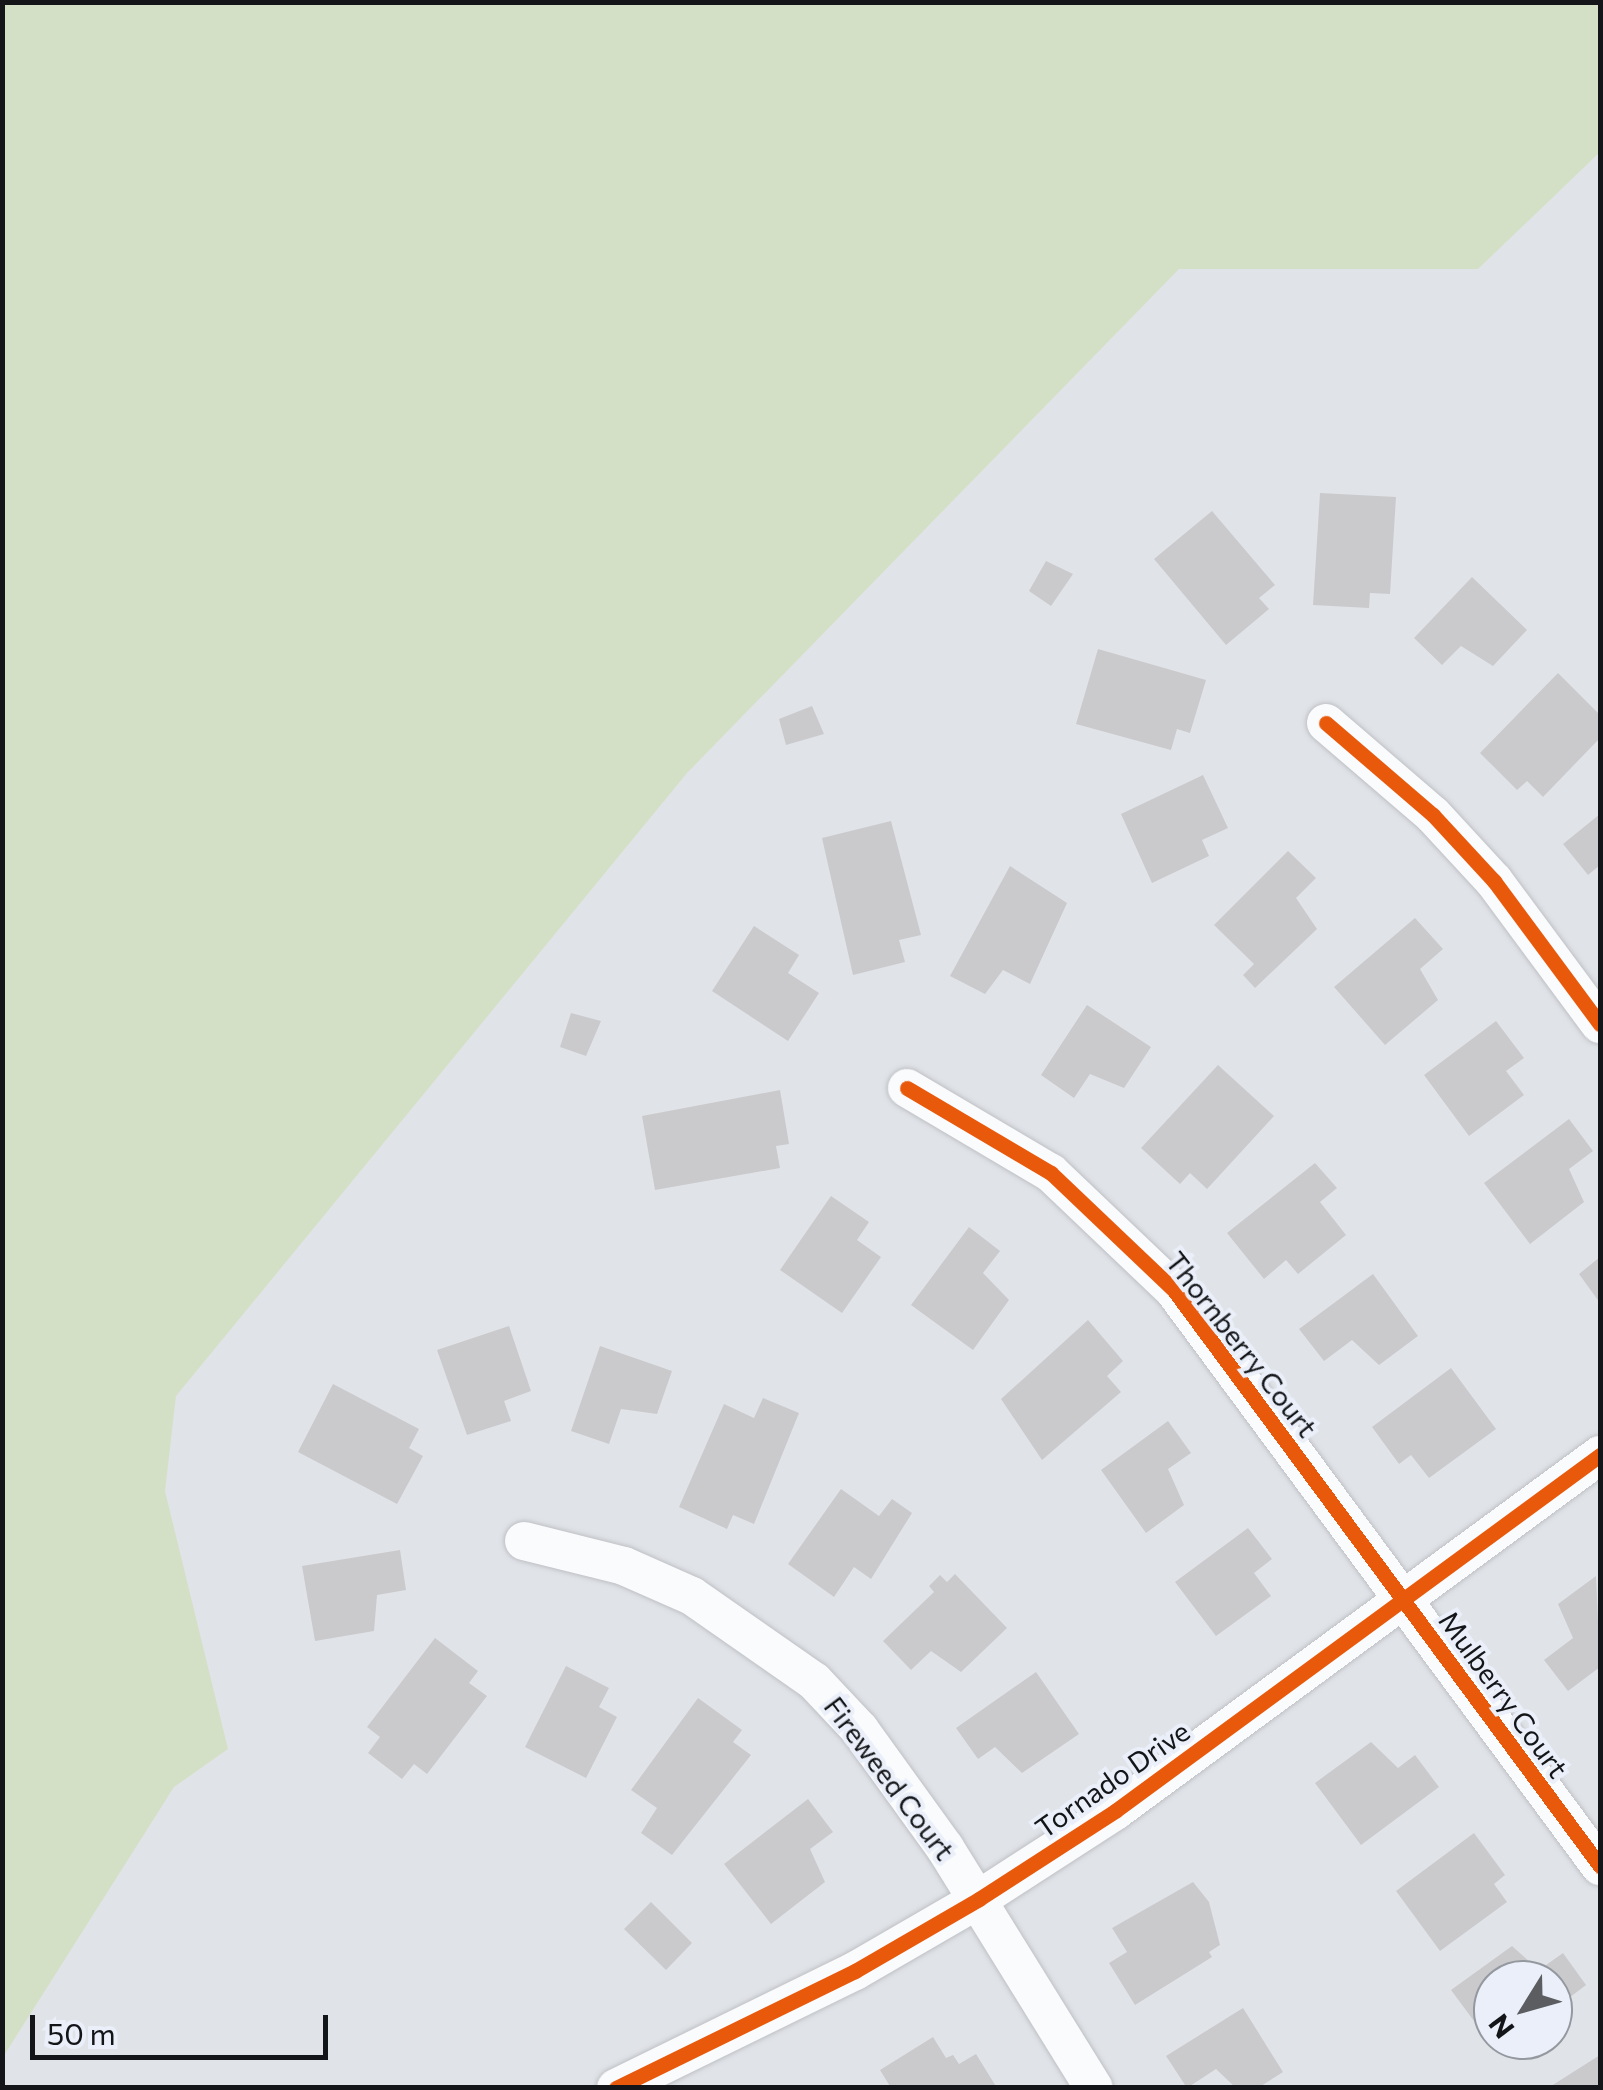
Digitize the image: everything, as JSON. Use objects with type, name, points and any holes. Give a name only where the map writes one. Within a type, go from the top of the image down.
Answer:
[{"type":"street","points":[[1326,724],[1434,815],[1494,881],[1600,1024]]},
{"type":"street","name":"Thornberry Court","points":[[907,1088],[986,1129],[1114,1226],[1173,1289],[1404,1600]]},
{"type":"street","name":"Tornado Drive","points":[[616,2088],[855,1971],[978,1899],[1115,1810],[1600,1455]]},
{"type":"street","name":"Fireweed Court","points":[[524,1542],[624,1566],[692,1596],[757,1635],[860,1730],[978,1899],[1094,2088]]},
{"type":"street","name":"Mulberry Court","points":[[1404,1600],[1600,1866]]},
{"type":"green space","points":[[3,2],[1600,3],[1600,152],[1478,269],[1179,269],[687,773],[176,1396],[165,1491],[228,1749],[174,1787],[3,2057]]},
{"type":"building","points":[[1320,493],[1396,497],[1390,594],[1370,593],[1369,608],[1313,605]]},
{"type":"building","points":[[1212,511],[1275,585],[1259,598],[1269,609],[1226,645],[1154,559]]},
{"type":"building","points":[[1046,561],[1073,574],[1051,606],[1029,591]]},
{"type":"building","points":[[1472,577],[1527,630],[1493,666],[1461,646],[1442,665],[1414,638]]},
{"type":"building","points":[[1098,649],[1206,680],[1190,733],[1177,729],[1171,750],[1076,724]]},
{"type":"building","points":[[1558,673],[1600,715],[1600,738],[1543,797],[1527,781],[1517,790],[1480,753]]},
{"type":"building","points":[[812,706],[824,734],[786,745],[779,719]]},
{"type":"building","points":[[1203,775],[1228,828],[1202,840],[1209,856],[1152,883],[1121,814]]},
{"type":"building","points":[[1600,814],[1600,865],[1588,875],[1563,844]]},
{"type":"building","points":[[891,821],[921,935],[899,940],[905,962],[853,975],[822,838]]},
{"type":"building","points":[[1288,851],[1316,878],[1296,898],[1317,929],[1255,988],[1243,975],[1254,964],[1214,925]]},
{"type":"building","points":[[1010,866],[1067,903],[1030,984],[1003,970],[985,994],[950,976]]},
{"type":"building","points":[[1415,918],[1443,949],[1420,969],[1438,1000],[1385,1045],[1334,987]]},
{"type":"building","points":[[754,926],[799,955],[788,973],[819,993],[788,1041],[712,991]]},
{"type":"building","points":[[1087,1005],[1151,1047],[1124,1088],[1090,1074],[1074,1098],[1041,1075]]},
{"type":"building","points":[[571,1013],[601,1021],[586,1056],[560,1047]]},
{"type":"building","points":[[1496,1021],[1524,1058],[1506,1071],[1524,1095],[1469,1136],[1424,1075]]},
{"type":"building","points":[[1218,1065],[1274,1116],[1207,1189],[1190,1173],[1180,1184],[1141,1148]]},
{"type":"building","points":[[780,1090],[789,1144],[776,1146],[780,1168],[655,1190],[642,1116]]},
{"type":"building","points":[[1569,1119],[1593,1151],[1569,1169],[1584,1202],[1530,1244],[1484,1183]]},
{"type":"building","points":[[1315,1163],[1337,1188],[1320,1202],[1346,1235],[1298,1274],[1286,1260],[1264,1279],[1227,1233]]},
{"type":"building","points":[[831,1196],[869,1222],[857,1240],[881,1257],[842,1313],[780,1270]]},
{"type":"building","points":[[969,1227],[1000,1251],[983,1273],[1009,1300],[973,1350],[911,1305]]},
{"type":"building","points":[[1600,1257],[1600,1303],[1579,1274]]},
{"type":"building","points":[[1373,1274],[1418,1336],[1379,1365],[1352,1340],[1324,1361],[1299,1329]]},
{"type":"building","points":[[1088,1320],[1123,1361],[1107,1376],[1121,1392],[1042,1460],[1001,1399]]},
{"type":"building","points":[[509,1326],[531,1391],[504,1401],[511,1421],[467,1435],[437,1350]]},
{"type":"building","points":[[600,1346],[672,1371],[657,1414],[621,1409],[609,1444],[571,1431]]},
{"type":"building","points":[[1451,1368],[1496,1429],[1429,1478],[1411,1455],[1399,1464],[1372,1427]]},
{"type":"building","points":[[333,1384],[419,1429],[409,1448],[423,1456],[397,1504],[298,1452]]},
{"type":"building","points":[[763,1398],[799,1413],[754,1524],[733,1515],[727,1529],[679,1507],[724,1404],[754,1418]]},
{"type":"building","points":[[1168,1421],[1191,1453],[1168,1469],[1184,1505],[1146,1533],[1101,1470]]},
{"type":"building","points":[[841,1489],[879,1516],[892,1499],[912,1513],[871,1579],[854,1567],[834,1597],[788,1564]]},
{"type":"building","points":[[1248,1528],[1272,1559],[1254,1573],[1271,1596],[1216,1636],[1175,1582]]},
{"type":"building","points":[[400,1550],[406,1590],[377,1595],[374,1631],[315,1641],[302,1566]]},
{"type":"building","points":[[955,1574],[1007,1628],[961,1672],[931,1651],[911,1670],[883,1641],[934,1592],[929,1586],[940,1575],[947,1582]]},
{"type":"building","points":[[1596,1576],[1600,1667],[1568,1691],[1544,1660],[1573,1638],[1558,1604]]},
{"type":"building","points":[[435,1638],[478,1671],[469,1683],[487,1696],[427,1774],[414,1764],[402,1779],[368,1753],[380,1737],[367,1727]]},
{"type":"building","points":[[566,1666],[609,1688],[599,1707],[617,1717],[586,1778],[525,1747]]},
{"type":"building","points":[[1036,1672],[1079,1734],[1022,1773],[995,1747],[978,1759],[956,1728]]},
{"type":"building","points":[[698,1698],[742,1730],[733,1742],[751,1755],[672,1855],[641,1833],[657,1808],[631,1790]]},
{"type":"building","points":[[1371,1742],[1398,1768],[1415,1755],[1439,1787],[1361,1845],[1315,1783]]},
{"type":"building","points":[[808,1799],[833,1832],[810,1849],[825,1882],[771,1924],[724,1864]]},
{"type":"building","points":[[1474,1833],[1505,1875],[1494,1884],[1507,1902],[1440,1951],[1396,1891]]},
{"type":"building","points":[[1193,1882],[1209,1902],[1220,1945],[1209,1952],[1212,1957],[1135,2005],[1109,1963],[1127,1952],[1112,1928]]},
{"type":"building","points":[[651,1902],[692,1943],[666,1970],[624,1929]]},
{"type":"building","points":[[1512,1946],[1528,1960],[1493,1960]]},
{"type":"building","points":[[1573,1967],[1586,1985],[1573,1995]]},
{"type":"building","points":[[1473,1974],[1473,2020],[1451,1990]]},
{"type":"building","points":[[1243,2008],[1283,2072],[1258,2088],[1236,2088],[1216,2069],[1187,2088],[1166,2056]]},
{"type":"building","points":[[933,2037],[946,2058],[953,2055],[959,2064],[976,2054],[997,2088],[891,2088],[880,2070]]},
{"type":"building","points":[[1600,2055],[1600,2088],[1548,2088]]},
{"type":"cycle path","points":[[1326,723],[1433,815],[1494,881],[1600,1024]]},
{"type":"cycle path","points":[[907,1088],[1051,1173],[1173,1289],[1600,1866]]},
{"type":"cycle path","points":[[616,2088],[855,1971],[979,1899],[1115,1811],[1600,1455]]}]
